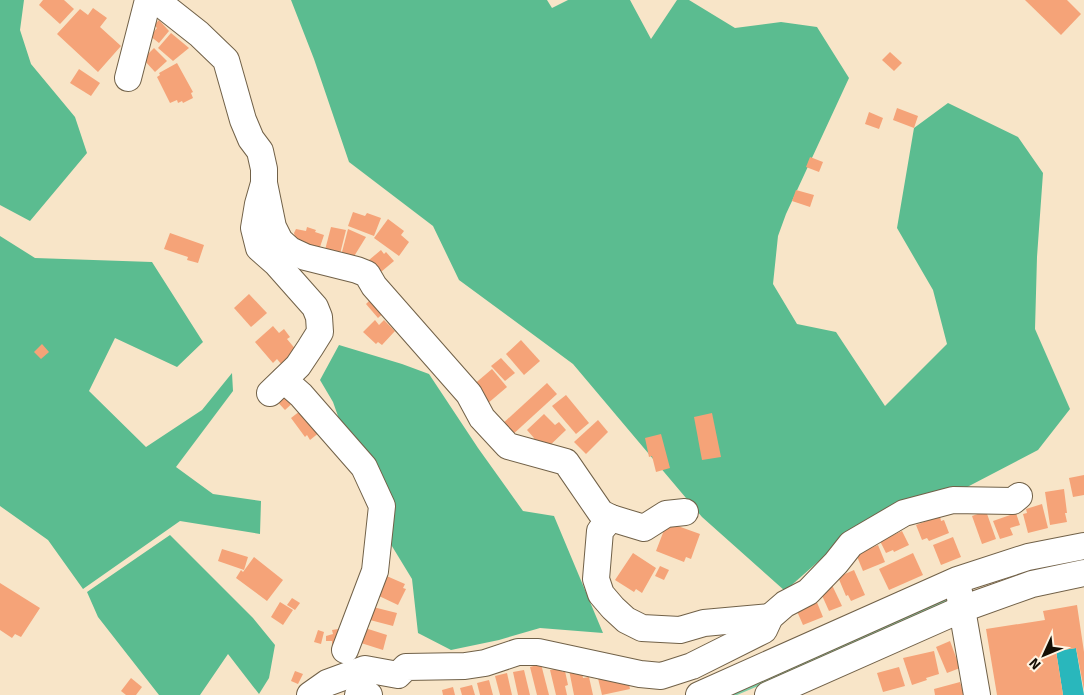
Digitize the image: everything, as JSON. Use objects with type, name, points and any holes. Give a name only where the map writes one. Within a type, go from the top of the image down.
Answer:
[{"type":"street","points":[[128,78],[148,0]]},
{"type":"street","points":[[156,0],[199,34],[226,60],[243,120],[251,139],[260,150],[264,169],[264,183],[273,227],[280,241],[290,250],[305,257],[367,274],[374,286],[469,394],[482,418],[508,446],[566,462],[601,513],[644,528],[666,514],[685,512]]},
{"type":"street","points":[[264,183],[254,228],[259,248],[276,263],[315,307],[319,317],[320,332],[298,366],[277,387],[301,395],[364,468],[382,506],[375,570],[345,650]]},
{"type":"street","points":[[310,695],[327,683],[365,668],[398,675],[406,667],[465,666],[485,663],[518,652],[538,652],[632,672],[661,676],[692,666],[764,630],[770,617],[785,604],[808,592],[836,563],[851,544],[904,513],[953,500],[1013,500],[1019,496]]},
{"type":"street","points":[[611,518],[600,531],[596,579],[601,594],[626,620],[642,628],[680,630],[704,623],[770,617]]},
{"type":"street","points":[[699,695],[957,580],[1028,557],[1084,546]]},
{"type":"street","points":[[768,695],[962,609],[1032,584],[1084,572]]},
{"type":"street","points":[[957,580],[977,695]]},
{"type":"street","points":[[358,695],[366,693],[369,695]]},
{"type":"green space","points":[[0,0],[24,0],[20,30],[31,64],[75,117],[87,153],[30,221],[0,205]]},
{"type":"green space","points":[[291,0],[547,0],[552,8],[568,0],[630,0],[651,39],[677,0],[689,0],[735,28],[781,22],[817,27],[849,78],[786,214],[778,236],[773,284],[797,324],[836,332],[885,406],[947,344],[933,290],[897,228],[914,128],[948,103],[1018,137],[1043,173],[1037,257],[1035,329],[1070,409],[1038,450],[948,497],[830,551],[785,591],[702,517],[573,364],[459,280],[433,226],[349,162],[314,59]]},
{"type":"green space","points":[[0,236],[35,258],[152,262],[203,342],[177,367],[115,338],[89,391],[146,447],[202,410],[232,373],[233,391],[176,467],[213,494],[261,501],[260,534],[180,521],[83,589],[48,540],[0,506]]},
{"type":"green space","points":[[339,345],[429,374],[523,511],[554,516],[603,633],[540,628],[499,640],[451,650],[418,633],[412,579],[373,515],[333,402],[320,380]]},
{"type":"green space","points":[[170,535],[253,618],[275,645],[269,678],[259,694],[228,654],[200,695],[159,695],[98,617],[87,592]]},
{"type":"green space","points":[[945,599],[948,601],[946,606],[737,695],[719,695]]},
{"type":"water","points":[[1076,648],[1084,695],[1063,695],[1056,651]]},
{"type":"building","points":[[43,0],[64,0],[74,9],[60,24],[39,5]]},
{"type":"building","points":[[1025,0],[1067,0],[1081,14],[1061,35]]},
{"type":"building","points":[[93,8],[107,18],[100,27],[121,46],[98,72],[57,34],[80,9],[88,15]]},
{"type":"building","points":[[159,20],[169,31],[159,43],[150,36],[157,28],[154,25]]},
{"type":"building","points":[[171,33],[189,48],[173,61],[158,48]]},
{"type":"building","points":[[154,48],[167,61],[155,72],[143,59]]},
{"type":"building","points":[[890,52],[902,63],[894,71],[882,60]]},
{"type":"building","points":[[177,63],[193,92],[191,93],[193,98],[183,103],[182,101],[178,103],[177,100],[170,103],[157,77],[160,75],[159,73]]},
{"type":"building","points":[[79,69],[100,83],[91,96],[70,83]]},
{"type":"building","points":[[897,108],[918,116],[914,128],[893,120]]},
{"type":"building","points":[[869,112],[883,118],[879,129],[865,124]]},
{"type":"building","points":[[810,157],[823,162],[819,172],[806,167]]},
{"type":"building","points":[[796,190],[814,195],[810,207],[792,201]]},
{"type":"building","points":[[353,212],[365,216],[367,213],[381,218],[374,236],[348,226]]},
{"type":"building","points":[[388,219],[404,231],[401,235],[409,242],[399,256],[374,238]]},
{"type":"building","points":[[307,227],[324,235],[319,250],[297,245],[294,233],[296,229],[306,231]]},
{"type":"building","points":[[331,227],[346,230],[340,254],[325,250]]},
{"type":"building","points":[[348,229],[366,237],[353,258],[342,252]]},
{"type":"building","points":[[170,233],[204,245],[198,263],[187,260],[188,257],[164,249]]},
{"type":"building","points":[[381,250],[384,254],[386,252],[394,261],[375,277],[369,260]]},
{"type":"building","points":[[249,294],[267,313],[251,327],[234,308]]},
{"type":"building","points":[[373,297],[386,311],[378,318],[366,304]]},
{"type":"building","points":[[375,320],[379,325],[384,320],[395,331],[382,345],[378,342],[376,344],[363,332]]},
{"type":"building","points":[[273,326],[279,333],[284,329],[290,337],[287,339],[302,357],[286,370],[277,359],[273,363],[255,342]]},
{"type":"building","points":[[521,340],[540,361],[524,375],[506,354]]},
{"type":"building","points":[[42,344],[49,352],[41,359],[34,352]]},
{"type":"building","points":[[501,358],[515,373],[505,381],[491,366]]},
{"type":"building","points":[[492,369],[507,387],[487,404],[472,386]]},
{"type":"building","points":[[547,383],[557,394],[510,437],[500,426]]},
{"type":"building","points":[[282,389],[296,400],[285,410],[273,397]]},
{"type":"building","points":[[566,395],[589,423],[576,434],[552,406]]},
{"type":"building","points":[[304,408],[320,432],[310,440],[307,435],[305,437],[291,418]]},
{"type":"building","points":[[712,413],[721,457],[702,460],[694,417]]},
{"type":"building","points":[[544,414],[555,425],[559,422],[566,430],[545,450],[532,441],[534,438],[527,430]]},
{"type":"building","points":[[598,420],[608,432],[586,454],[574,442]]},
{"type":"building","points":[[661,434],[670,468],[656,472],[652,456],[649,457],[645,438]]},
{"type":"building","points":[[1084,475],[1084,495],[1073,497],[1069,478]]},
{"type":"building","points":[[1064,489],[1067,522],[1050,525],[1045,492]]},
{"type":"building","points":[[1042,504],[1048,528],[1028,533],[1023,514],[1027,513],[1026,509]]},
{"type":"building","points":[[986,511],[996,539],[982,544],[972,516]]},
{"type":"building","points":[[1016,513],[1020,525],[1010,528],[1013,535],[1000,539],[993,521]]},
{"type":"building","points":[[940,516],[941,521],[944,520],[949,533],[929,541],[927,538],[922,540],[916,525]]},
{"type":"building","points":[[666,525],[674,527],[675,525],[700,534],[691,559],[686,557],[684,562],[656,551]]},
{"type":"building","points":[[902,531],[909,545],[894,552],[893,550],[886,553],[880,541]]},
{"type":"building","points":[[953,537],[961,557],[941,565],[933,545]]},
{"type":"building","points":[[878,545],[885,562],[863,571],[856,554]]},
{"type":"building","points":[[222,549],[248,557],[244,570],[218,561]]},
{"type":"building","points":[[633,553],[656,568],[642,593],[636,589],[634,592],[615,580]]},
{"type":"building","points":[[913,553],[923,575],[889,590],[879,569]]},
{"type":"building","points":[[254,557],[283,580],[267,601],[236,578]]},
{"type":"building","points":[[660,566],[669,570],[664,580],[655,576]]},
{"type":"building","points":[[854,570],[865,595],[851,601],[848,595],[846,596],[838,577]]},
{"type":"building","points":[[382,574],[405,584],[403,588],[406,589],[398,605],[379,596]]},
{"type":"building","points":[[0,583],[40,608],[21,637],[15,634],[12,638],[0,630]]},
{"type":"building","points":[[832,585],[842,606],[829,611],[820,591]]},
{"type":"building","points":[[292,598],[300,603],[295,610],[287,605]]},
{"type":"building","points":[[816,600],[823,617],[803,625],[796,609]]},
{"type":"building","points":[[280,602],[293,610],[283,625],[271,617]]},
{"type":"building","points":[[1077,605],[1084,652],[1084,690],[1076,648],[1056,651],[1063,695],[997,695],[986,629],[1045,620],[1043,611]]},
{"type":"building","points":[[373,607],[397,613],[393,626],[370,620]]},
{"type":"building","points":[[365,628],[387,635],[383,650],[361,643]]},
{"type":"building","points":[[338,629],[340,644],[332,645],[332,641],[326,641],[326,636],[333,634],[332,630]]},
{"type":"building","points":[[318,630],[324,632],[321,644],[314,642]]},
{"type":"building","points":[[950,641],[960,668],[947,673],[936,647]]},
{"type":"building","points":[[934,651],[939,674],[912,685],[903,658]]},
{"type":"building","points":[[541,664],[549,695],[537,695],[530,667]]},
{"type":"building","points":[[581,667],[583,678],[589,677],[593,695],[574,695],[569,670]]},
{"type":"building","points":[[899,667],[905,686],[883,692],[877,673]]},
{"type":"building","points":[[561,668],[562,672],[565,671],[568,685],[565,686],[567,695],[556,695],[550,670]]},
{"type":"building","points":[[524,670],[530,695],[518,695],[513,672]]},
{"type":"building","points":[[295,671],[303,674],[298,684],[291,681]]},
{"type":"building","points":[[507,673],[512,695],[500,695],[495,676]]},
{"type":"building","points":[[597,674],[627,676],[630,689],[602,695]]},
{"type":"building","points":[[131,678],[142,687],[136,695],[126,695],[121,691]]},
{"type":"building","points":[[489,680],[493,695],[480,695],[477,683]]},
{"type":"building","points":[[960,682],[964,695],[935,695],[934,689]]},
{"type":"building","points":[[472,685],[475,695],[462,695],[460,688]]},
{"type":"building","points":[[453,687],[455,695],[443,695],[442,690]]}]
